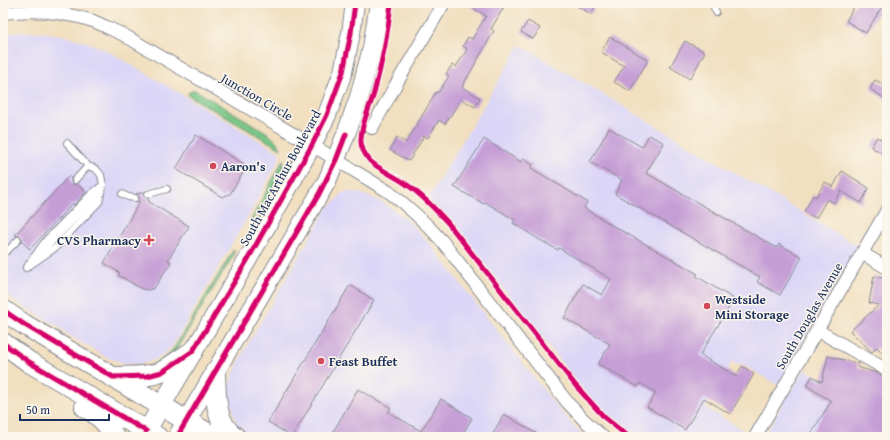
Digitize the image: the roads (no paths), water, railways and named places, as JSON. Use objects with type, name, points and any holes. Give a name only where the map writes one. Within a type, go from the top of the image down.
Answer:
[{"type":"main road","name":"South MacArthur Boulevard","points":[[149,435],[162,406],[248,259],[312,145],[327,115],[342,72],[351,33],[355,3]]},
{"type":"main road","points":[[181,429],[319,194],[336,160],[351,121],[366,73],[372,48],[379,3]]},
{"type":"main road","points":[[3,310],[25,325],[162,406],[181,429],[214,437]]},
{"type":"main road","points":[[3,343],[29,362],[149,435]]},
{"type":"main road","points":[[113,377],[147,376],[156,374],[162,372],[193,352]]},
{"type":"main road","points":[[29,362],[38,379],[96,413],[104,420],[114,437]]},
{"type":"main road","points":[[215,372],[217,408],[226,427],[235,437]]},
{"type":"street","points":[[372,128],[444,3]]},
{"type":"street","name":"Junction Circle","points":[[3,12],[31,11],[60,13],[93,21],[122,34],[312,145],[399,199],[421,218],[442,241],[568,403],[603,437]]},
{"type":"street","name":"South Douglas Avenue","points":[[755,437],[887,210]]},
{"type":"street","points":[[862,253],[887,268]]},
{"type":"street","points":[[817,330],[887,370]]},
{"type":"lane","points":[[712,3],[716,12]]},
{"type":"lane","points":[[67,143],[88,166],[96,169],[101,175],[103,185],[99,202],[55,248],[26,268],[46,240],[91,194],[103,185]]},
{"type":"lane","points":[[75,180],[88,166]]},
{"type":"lane","points":[[148,194],[166,189]]},
{"type":"lane","points":[[122,194],[135,198]]},
{"type":"lane","points":[[7,251],[18,240]]},
{"type":"place","name":"Aaron's","points":[[213,166]]},
{"type":"place","name":"CVS Pharmacy","points":[[149,240]]},
{"type":"place","name":"Westside Mini Storage","points":[[707,306]]},
{"type":"place","name":"Feast Buffet","points":[[321,361]]}]
